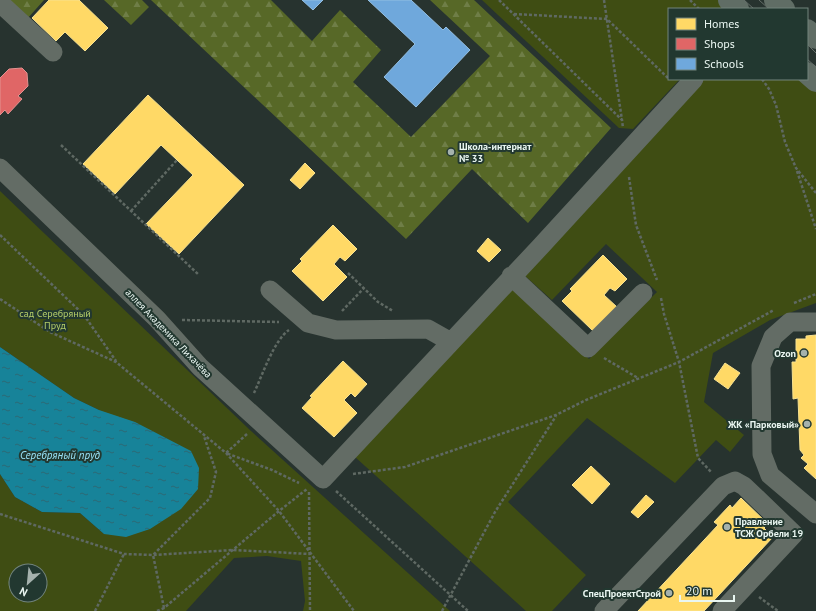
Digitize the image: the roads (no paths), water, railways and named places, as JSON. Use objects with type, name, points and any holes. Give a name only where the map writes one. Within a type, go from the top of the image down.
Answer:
[{"type":"main road","points":[[729,0],[737,8]]},
{"type":"main road","points":[[775,0],[783,8]]},
{"type":"main road","points":[[808,31],[816,38]]},
{"type":"main road","points":[[808,74],[816,81]]},
{"type":"street","points":[[0,4],[53,52]]},
{"type":"street","points":[[270,290],[308,323],[336,330],[428,329],[450,342],[541,246],[688,86]]},
{"type":"street","name":"аллея Академика Лихачёва","points":[[0,168],[157,319],[200,367],[253,416],[316,484],[450,342]]},
{"type":"street","points":[[511,276],[588,348],[654,290]]},
{"type":"street","points":[[816,322],[790,322],[773,338],[762,366],[762,454],[770,475],[816,514]]},
{"type":"street","points":[[604,611],[723,486],[735,481],[744,486],[794,534],[722,611]]},
{"type":"water","name":"Серебряный пруд","points":[[0,347],[74,398],[99,410],[135,422],[191,451],[199,468],[198,489],[181,509],[150,529],[126,537],[104,534],[80,513],[42,512],[15,497],[0,474]]},
{"type":"tram line","points":[[744,0],[753,8]]},
{"type":"tram line","points":[[759,0],[768,8]]},
{"type":"tram line","points":[[808,45],[816,53]]},
{"type":"tram line","points":[[808,60],[816,67]]},
{"type":"place","name":"Школа-интернат № 33","points":[[451,152]]},
{"type":"place","name":"Ozon","points":[[804,353]]},
{"type":"place","name":"ЖК «Парковый»","points":[[807,424]]},
{"type":"place","name":"Правление ТСЖ Орбели 19","points":[[727,527]]},
{"type":"place","name":"СпецПроектСтрой","points":[[669,593]]},
{"type":"park label","name":"сад Серебряный Пруд","points":[[55,318]]}]
